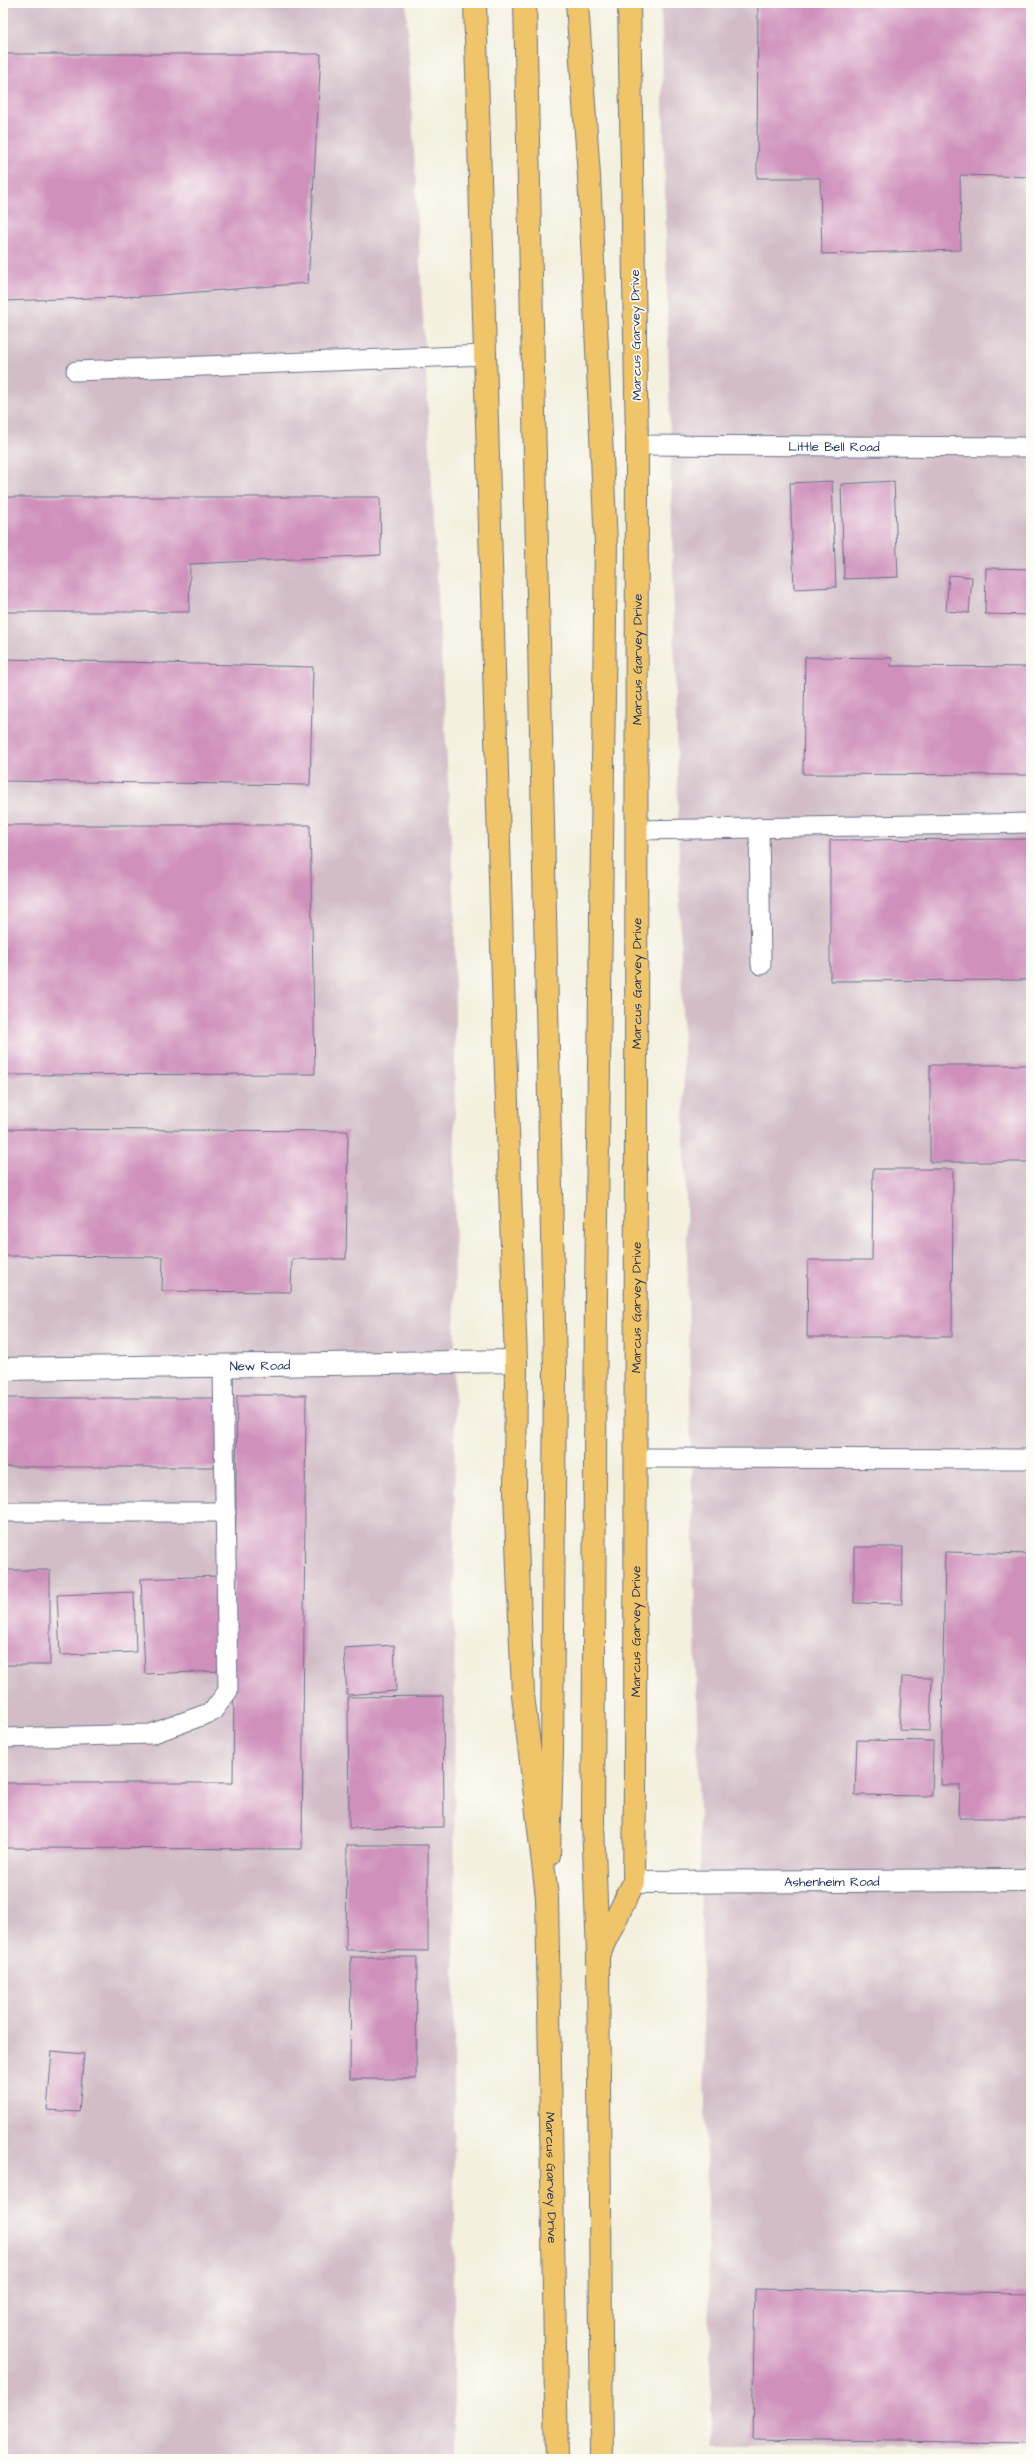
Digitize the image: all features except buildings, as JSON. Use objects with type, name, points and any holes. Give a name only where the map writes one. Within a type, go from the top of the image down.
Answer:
[{"type":"main road","name":"Marcus Garvey Drive","points":[[475,3],[504,1017],[516,1361],[515,1492],[523,1695],[547,1897]]},
{"type":"main road","name":"Marcus Garvey Drive","points":[[525,3],[555,1370],[552,1752],[547,1897],[557,2459]]},
{"type":"main road","name":"Marcus Garvey Drive","points":[[577,3],[589,176],[606,544],[596,1314],[593,1822],[598,1956],[602,2459]]},
{"type":"main road","name":"Marcus Garvey Drive","points":[[598,1956],[634,1882],[637,445],[630,3]]},
{"type":"street","name":"New Road","points":[[3,1369],[516,1361]]},
{"type":"street","name":"Ashenheim Road","points":[[634,1882],[1031,1880]]},
{"type":"lane","points":[[76,371],[486,356]]},
{"type":"lane","name":"Little Bell Road","points":[[637,445],[1031,447]]},
{"type":"lane","points":[[637,830],[1031,822]]},
{"type":"lane","points":[[759,828],[761,965]]},
{"type":"lane","points":[[3,1738],[151,1734],[212,1712],[228,1691],[223,1366]]},
{"type":"lane","points":[[635,1458],[1031,1459]]},
{"type":"lane","points":[[3,1512],[226,1512]]},
{"type":"shaded area","points":[[3,3],[406,3],[455,912],[454,2459],[3,2459]]},
{"type":"shaded area","points":[[661,3],[1031,3],[1031,2445],[712,2446]]}]
